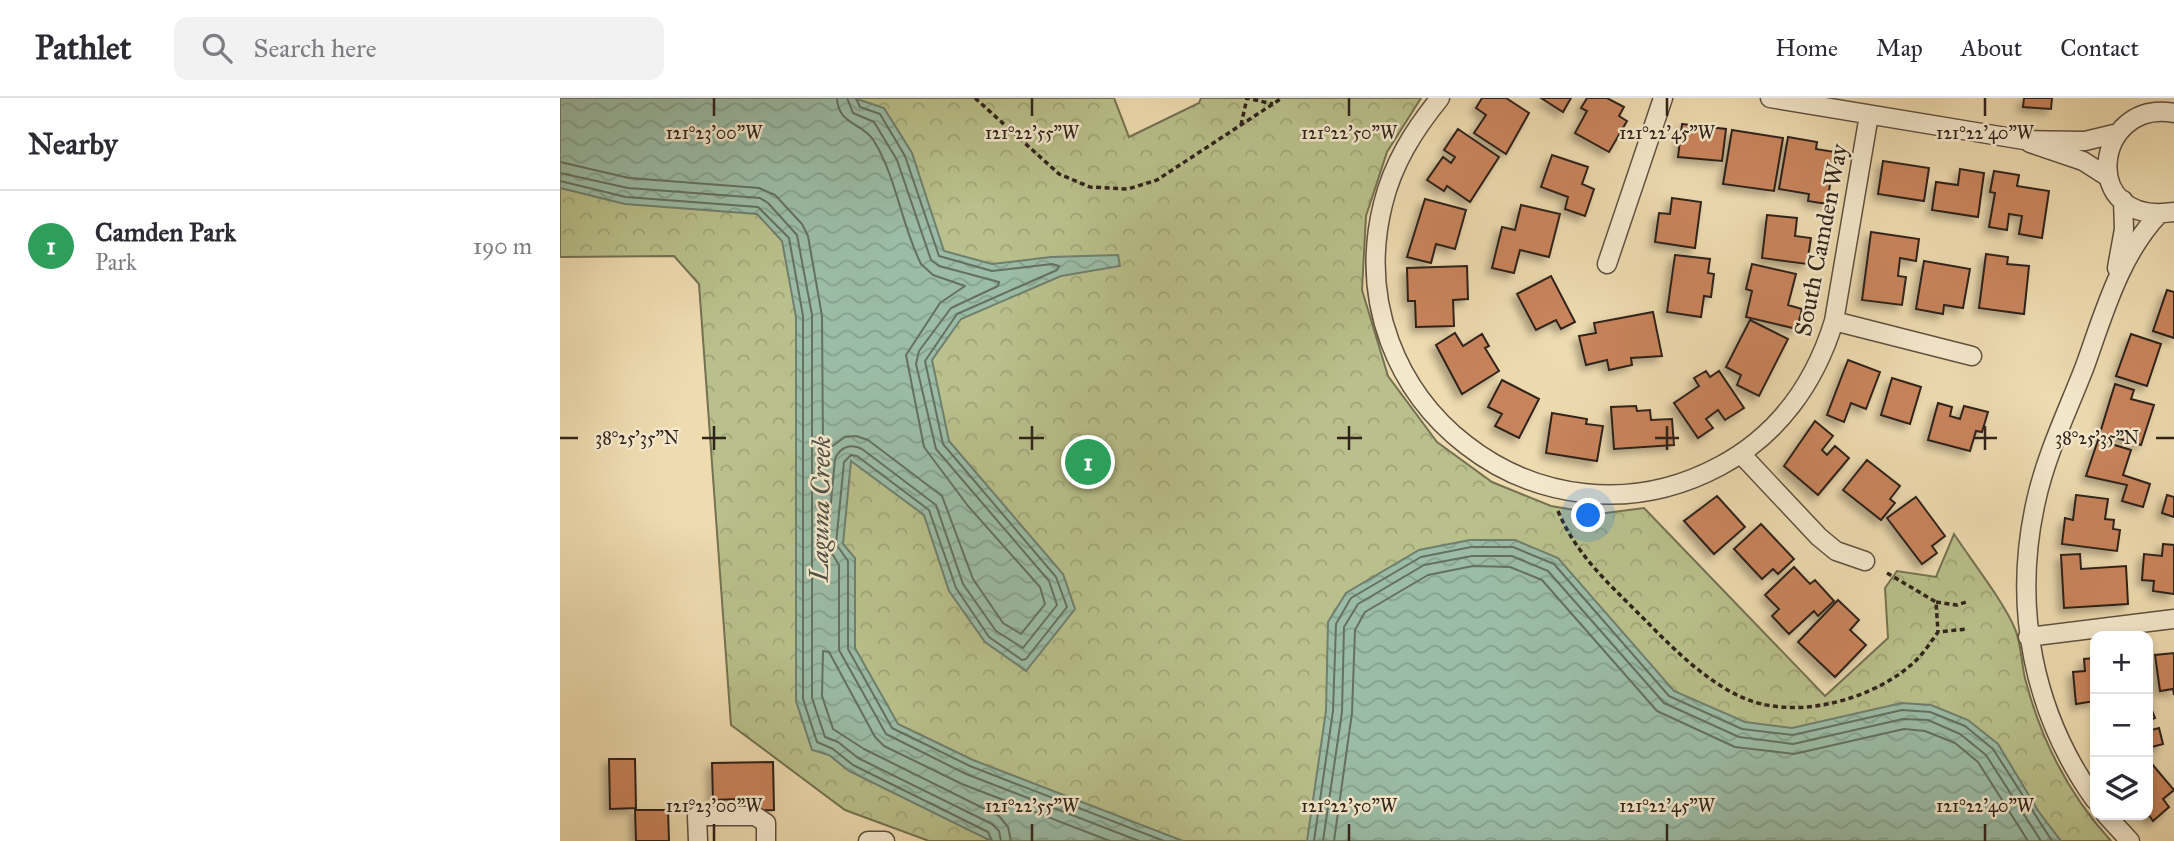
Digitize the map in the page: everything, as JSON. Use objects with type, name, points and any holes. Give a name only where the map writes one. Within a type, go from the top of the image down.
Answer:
[{"type":"street","name":"South Camden Way","points":[[1440,98],[1405,146],[1383,204],[1376,261],[1379,300],[1388,338],[1404,374],[1426,406],[1456,438],[1493,464],[1529,481],[1568,491],[1608,495],[1648,491],[1688,481],[1741,454],[1778,421],[1805,389],[1824,354],[1834,321],[1869,115]]},
{"type":"street","points":[[1607,264],[1663,98]]},
{"type":"street","points":[[1770,98],[2024,140],[2085,141],[2114,134]]},
{"type":"street","points":[[2108,177],[2106,155],[2114,134],[2130,119],[2151,111],[2165,98]]},
{"type":"street","points":[[2151,111],[2174,113]]},
{"type":"street","points":[[2024,140],[2083,161],[2108,177],[2123,200],[2134,208],[2167,213]]},
{"type":"street","points":[[2111,295],[2124,229],[2123,200]]},
{"type":"street","points":[[2090,792],[2063,748],[2036,678],[2028,637],[2026,573],[2036,499],[2111,295],[2140,235],[2167,213]]},
{"type":"street","points":[[1834,321],[1972,356]]},
{"type":"street","points":[[1741,454],[1819,537],[1836,551],[1865,561]]},
{"type":"street","points":[[2028,637],[2174,619]]},
{"type":"street","points":[[698,841],[697,816],[755,816],[766,824],[766,841]]},
{"type":"street","points":[[2111,820],[2130,841]]},
{"type":"street","points":[[868,841],[885,841]]},
{"type":"path","points":[[975,98],[1059,174],[1090,187],[1128,189],[1157,180],[1282,98]]},
{"type":"path","points":[[1241,125],[1247,98],[1273,104]]},
{"type":"path","points":[[1558,511],[1569,537],[1590,566],[1706,678],[1739,697],[1776,707],[1807,707],[1848,698],[1891,680],[1913,664],[1938,632],[1936,601]]},
{"type":"path","points":[[1886,573],[1936,601],[1957,605],[1966,602]]},
{"type":"path","points":[[1938,632],[1967,629]]},
{"type":"green space","points":[[560,98],[1114,98],[1129,137],[1199,103],[1201,98],[1421,98],[1387,152],[1366,216],[1362,290],[1388,376],[1437,442],[1492,482],[1551,506],[1598,514],[1644,508],[1825,696],[1888,638],[1885,588],[1897,571],[1936,577],[1954,534],[2015,629],[2024,675],[2040,726],[2059,767],[2090,815],[2090,820],[2094,820],[2111,841],[929,841],[845,810],[731,725],[699,284],[674,256],[560,257]]},
{"type":"water","name":"Laguna Creek","points":[[560,98],[854,98],[884,108],[912,153],[944,251],[992,264],[1051,257],[1118,255],[1120,266],[1061,276],[961,319],[932,360],[949,441],[1063,574],[1075,609],[1026,671],[985,642],[949,591],[924,515],[851,461],[843,544],[855,558],[855,648],[898,724],[973,760],[1183,841],[991,841],[849,771],[829,755],[812,750],[796,701],[796,317],[782,241],[757,214],[625,204],[560,188]]},
{"type":"water","points":[[1470,540],[1515,540],[1558,558],[1674,691],[1745,722],[1792,728],[1902,703],[1931,705],[1968,720],[1998,744],[2039,812],[2061,841],[1307,841],[1326,711],[1328,622],[1346,593],[1419,550]]},
{"type":"building","points":[[1482,98],[1506,98],[1529,113],[1506,154],[1474,133],[1486,115],[1476,108]]},
{"type":"building","points":[[1541,98],[1571,98],[1563,112]]},
{"type":"building","points":[[1587,98],[1607,98],[1624,107],[1619,116],[1627,121],[1609,152],[1575,133],[1587,111],[1581,108]]},
{"type":"building","points":[[2024,98],[2052,98],[2051,109],[2023,107]]},
{"type":"building","points":[[1682,124],[1726,129],[1722,161],[1678,157]]},
{"type":"building","points":[[1458,129],[1499,157],[1470,202],[1447,186],[1444,191],[1427,180],[1443,157],[1451,163],[1455,157],[1444,150]]},
{"type":"building","points":[[1732,130],[1783,138],[1774,191],[1723,184]]},
{"type":"building","points":[[1788,137],[1817,142],[1816,149],[1835,152],[1827,204],[1808,201],[1809,194],[1779,189]]},
{"type":"building","points":[[1552,155],[1588,167],[1582,184],[1594,189],[1585,216],[1565,209],[1568,197],[1541,187]]},
{"type":"building","points":[[1883,161],[1929,168],[1924,201],[1878,194]]},
{"type":"building","points":[[1960,169],[1984,173],[1978,217],[1932,210],[1936,182],[1958,185]]},
{"type":"building","points":[[1994,171],[2019,175],[2017,186],[2049,191],[2042,238],[2019,234],[2022,216],[2009,214],[2007,230],[1989,227],[1995,193],[1990,192]]},
{"type":"building","points":[[1672,198],[1701,202],[1695,248],[1655,242],[1659,213],[1670,214]]},
{"type":"building","points":[[1425,199],[1466,210],[1455,249],[1436,244],[1431,263],[1407,257]]},
{"type":"building","points":[[1521,205],[1560,214],[1549,257],[1520,250],[1514,273],[1492,268],[1502,227],[1515,230]]},
{"type":"building","points":[[1767,215],[1797,218],[1795,236],[1811,238],[1807,264],[1762,258]]},
{"type":"building","points":[[1871,232],[1919,239],[1916,261],[1900,258],[1898,276],[1906,277],[1902,305],[1862,300]]},
{"type":"building","points":[[1986,254],[2008,257],[2007,264],[2029,266],[2024,314],[1979,308]]},
{"type":"building","points":[[1675,255],[1710,259],[1708,273],[1714,274],[1711,297],[1704,296],[1701,317],[1667,312]]},
{"type":"building","points":[[1924,261],[1970,269],[1963,308],[1944,305],[1943,314],[1916,309]]},
{"type":"building","points":[[1752,264],[1796,274],[1788,305],[1802,309],[1797,329],[1746,317],[1752,291],[1746,289]]},
{"type":"building","points":[[1467,266],[1468,299],[1453,300],[1454,326],[1416,327],[1415,301],[1408,301],[1407,268]]},
{"type":"building","points":[[1551,276],[1575,322],[1561,329],[1556,320],[1536,330],[1517,294]]},
{"type":"building","points":[[2167,290],[2174,292],[2174,338],[2153,331]]},
{"type":"building","points":[[1653,312],[1662,356],[1631,358],[1632,365],[1609,370],[1607,360],[1586,365],[1579,336],[1596,333],[1594,323]]},
{"type":"building","points":[[1750,320],[1788,339],[1759,396],[1737,385],[1741,375],[1726,367]]},
{"type":"building","points":[[1455,333],[1463,346],[1482,334],[1489,346],[1485,348],[1499,371],[1462,394],[1436,345]]},
{"type":"building","points":[[2131,334],[2161,344],[2147,386],[2116,376]]},
{"type":"building","points":[[1848,360],[1880,372],[1866,409],[1851,403],[1844,422],[1827,415]]},
{"type":"building","points":[[1706,371],[1710,377],[1719,371],[1744,408],[1725,420],[1718,410],[1706,419],[1713,428],[1698,438],[1674,403],[1699,386],[1694,378]]},
{"type":"building","points":[[1892,378],[1921,387],[1910,424],[1881,415]]},
{"type":"building","points":[[1502,380],[1539,399],[1519,438],[1495,426],[1502,414],[1488,407]]},
{"type":"building","points":[[2115,384],[2134,390],[2131,399],[2154,405],[2141,445],[2100,433]]},
{"type":"building","points":[[1938,403],[1952,407],[1950,416],[1960,419],[1964,406],[1988,412],[1982,432],[1976,431],[1970,451],[1928,440]]},
{"type":"building","points":[[1636,406],[1637,411],[1650,410],[1651,420],[1672,419],[1674,445],[1614,449],[1611,407]]},
{"type":"building","points":[[1552,413],[1587,419],[1586,424],[1603,426],[1597,461],[1546,453]]},
{"type":"building","points":[[1815,421],[1833,436],[1822,450],[1827,455],[1835,446],[1849,458],[1818,495],[1784,466]]},
{"type":"building","points":[[2098,440],[2131,450],[2123,475],[2150,484],[2143,507],[2122,501],[2127,485],[2086,476]]},
{"type":"building","points":[[1867,460],[1900,486],[1890,499],[1895,503],[1881,520],[1843,490]]},
{"type":"building","points":[[2076,495],[2108,499],[2105,519],[2114,520],[2113,529],[2120,530],[2117,551],[2062,544],[2065,518],[2073,520]]},
{"type":"building","points":[[2167,495],[2174,497],[2174,517],[2162,513]]},
{"type":"building","points":[[1717,496],[1745,527],[1714,554],[1684,521]]},
{"type":"building","points":[[1916,497],[1945,536],[1932,546],[1937,553],[1922,564],[1887,518]]},
{"type":"building","points":[[1761,524],[1794,559],[1778,574],[1773,569],[1762,579],[1734,549]]},
{"type":"building","points":[[2163,544],[2174,545],[2174,594],[2153,591],[2154,581],[2142,580],[2144,554],[2162,556]]},
{"type":"building","points":[[2080,554],[2081,569],[2126,566],[2128,604],[2064,608],[2061,555]]},
{"type":"building","points":[[1794,567],[1810,584],[1815,580],[1834,601],[1818,616],[1814,611],[1789,634],[1772,616],[1779,609],[1765,595]]},
{"type":"building","points":[[1838,600],[1859,620],[1850,630],[1866,645],[1835,677],[1798,642]]},
{"type":"building","points":[[2174,653],[2174,695],[2173,689],[2160,691],[2155,655]]},
{"type":"building","points":[[2090,658],[2090,702],[2076,704],[2073,672],[2085,671],[2084,659]]},
{"type":"building","points":[[2159,728],[2163,744],[2153,747],[2153,730]]},
{"type":"building","points":[[609,759],[635,759],[636,808],[610,809]]},
{"type":"building","points":[[773,762],[774,810],[738,811],[737,799],[713,800],[712,763]]},
{"type":"building","points":[[2153,765],[2174,790],[2163,799],[2169,807],[2153,821]]},
{"type":"building","points":[[635,810],[668,810],[669,841],[636,841]]},
{"type":"place","name":"Camden Park","points":[[1088,462]]}]
